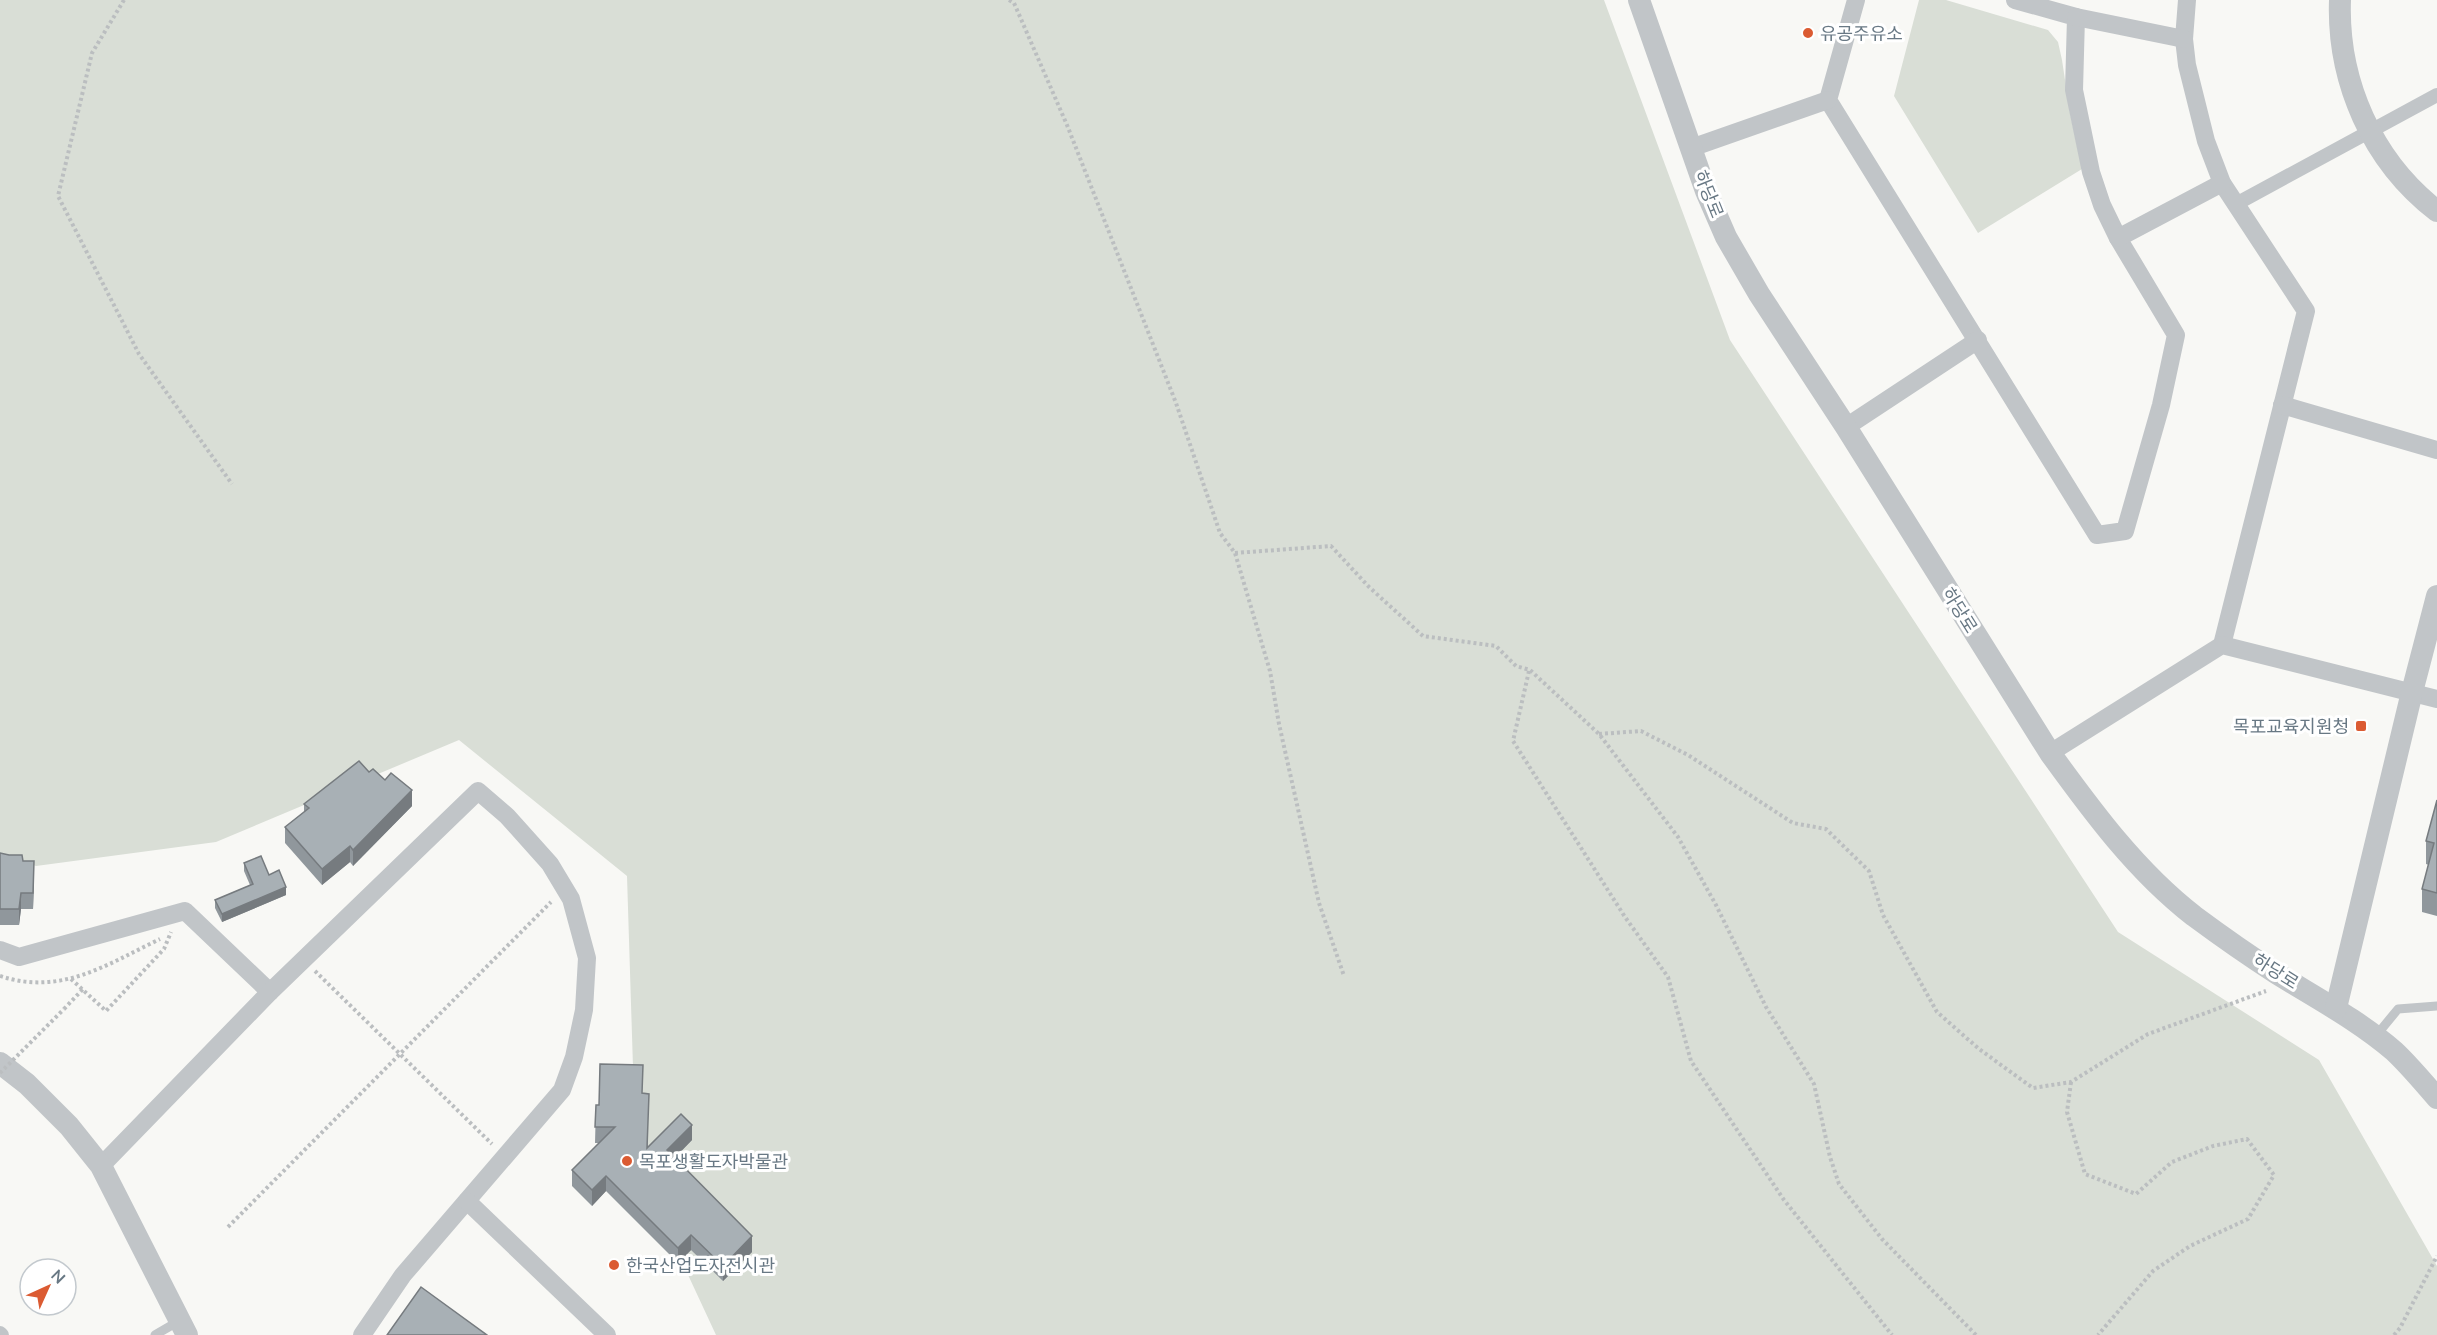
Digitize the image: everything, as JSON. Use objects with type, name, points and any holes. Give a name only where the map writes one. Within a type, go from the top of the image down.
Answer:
[{"type":"street","name":"하당로","points":[[1639,0],[1706,191],[1726,237],[2050,753],[2104,825],[2149,876],[2192,914],[2234,945],[2336,1008],[2375,1037],[2417,1074],[2437,1098]]},
{"type":"street","points":[[1856,0],[1828,100],[2097,535],[2125,531],[2161,405],[2176,335],[2118,238],[2102,205],[2091,172],[2074,90],[2076,18]]},
{"type":"street","points":[[2015,0],[2076,18],[2184,39]]},
{"type":"street","points":[[2050,753],[2222,645],[2306,310],[2222,183],[2206,141],[2187,65],[2184,39],[2187,0]]},
{"type":"street","points":[[2340,0],[2339,27],[2343,53],[2360,113],[2387,159],[2414,190],[2437,211]]},
{"type":"street","points":[[2236,204],[2437,95]]},
{"type":"street","points":[[1691,148],[1828,100]]},
{"type":"street","points":[[2118,238],[2222,183]]},
{"type":"street","points":[[1846,427],[1978,340]]},
{"type":"street","points":[[2282,405],[2437,450]]},
{"type":"street","points":[[2336,1008],[2437,597]]},
{"type":"street","points":[[2222,645],[2437,699]]},
{"type":"street","points":[[101,1166],[270,992],[478,791],[507,816],[543,856],[571,898],[587,958],[584,1010],[574,1057],[562,1090],[403,1275],[362,1335]]},
{"type":"street","points":[[0,950],[19,957],[185,911],[270,992]]},
{"type":"street","points":[[0,1063],[27,1084],[69,1126],[101,1166],[183,1328]]},
{"type":"street","points":[[467,1201],[607,1335]]},
{"type":"lane","points":[[2375,1037],[2398,1009],[2437,1006]]},
{"type":"lane","points":[[155,1335],[183,1328]]},
{"type":"path","points":[[124,0],[92,53],[58,196],[140,354],[232,484]]},
{"type":"path","points":[[1008,0],[1015,2],[1067,125],[1176,403],[1220,533],[1235,553],[1270,671],[1279,724],[1319,903],[1344,976]]},
{"type":"path","points":[[1235,553],[1331,546],[1369,587],[1423,636],[1496,646],[1516,666],[1530,670],[1599,734],[1678,837],[1716,905],[1766,1007],[1814,1084],[1830,1157],[1839,1184],[1882,1239],[1976,1335]]},
{"type":"path","points":[[1530,670],[1512,741],[1626,917],[1668,977],[1691,1061],[1784,1200],[1892,1335]]},
{"type":"path","points":[[1599,734],[1641,731],[1688,755],[1793,823],[1826,829],[1869,871],[1883,915],[1937,1012],[1979,1049],[2033,1089],[2071,1082],[2148,1034],[2292,982]]},
{"type":"path","points":[[228,1227],[565,888]]},
{"type":"path","points":[[0,976],[34,984],[71,978],[79,977],[165,936],[173,925],[164,949],[106,1011],[71,978]]},
{"type":"path","points":[[304,960],[505,1157]]},
{"type":"path","points":[[0,1073],[82,989]]},
{"type":"path","points":[[2071,1082],[2067,1112],[2085,1174],[2136,1194],[2172,1162],[2214,1146],[2247,1139],[2274,1175],[2248,1219],[2190,1246],[2153,1271],[2098,1335]]},
{"type":"path","points":[[2394,1335],[2400,1328],[2437,1256]]},
{"type":"shaded area","points":[[0,0],[1604,0],[1730,340],[2118,932],[2319,1060],[2437,1266],[2437,1335],[716,1335],[636,1163],[627,876],[459,740],[216,842],[36,866],[0,854]]},
{"type":"shaded area","points":[[1919,0],[1946,0],[2048,30],[2058,42],[2082,169],[1978,233],[1894,96]]},
{"type":"building","points":[[359,761],[369,772],[373,769],[385,780],[391,773],[412,790],[353,850],[350,846],[322,869],[285,827],[309,808],[304,804]]},
{"type":"building","points":[[2437,800],[2437,893],[2422,889],[2434,843],[2426,841]]},
{"type":"building","points":[[0,853],[22,855],[23,861],[34,861],[33,893],[21,893],[19,909],[0,909]]},
{"type":"building","points":[[261,856],[269,875],[279,870],[286,887],[222,914],[215,900],[253,884],[244,863]]},
{"type":"building","points":[[600,1064],[643,1065],[642,1093],[649,1094],[647,1148],[681,1114],[692,1125],[667,1150],[752,1236],[723,1266],[691,1235],[678,1248],[606,1176],[592,1190],[572,1170],[615,1127],[595,1127],[596,1105],[599,1105]]},
{"type":"building","points":[[421,1287],[487,1335],[387,1335]]},
{"type":"place","name":"유공주유소","points":[[1808,33]]},
{"type":"place","name":"목포교육지원청","points":[[2361,726]]},
{"type":"place","name":"목포생활도자박물관","points":[[627,1161]]},
{"type":"place","name":"한국산업도자전시관","points":[[614,1265]]}]
